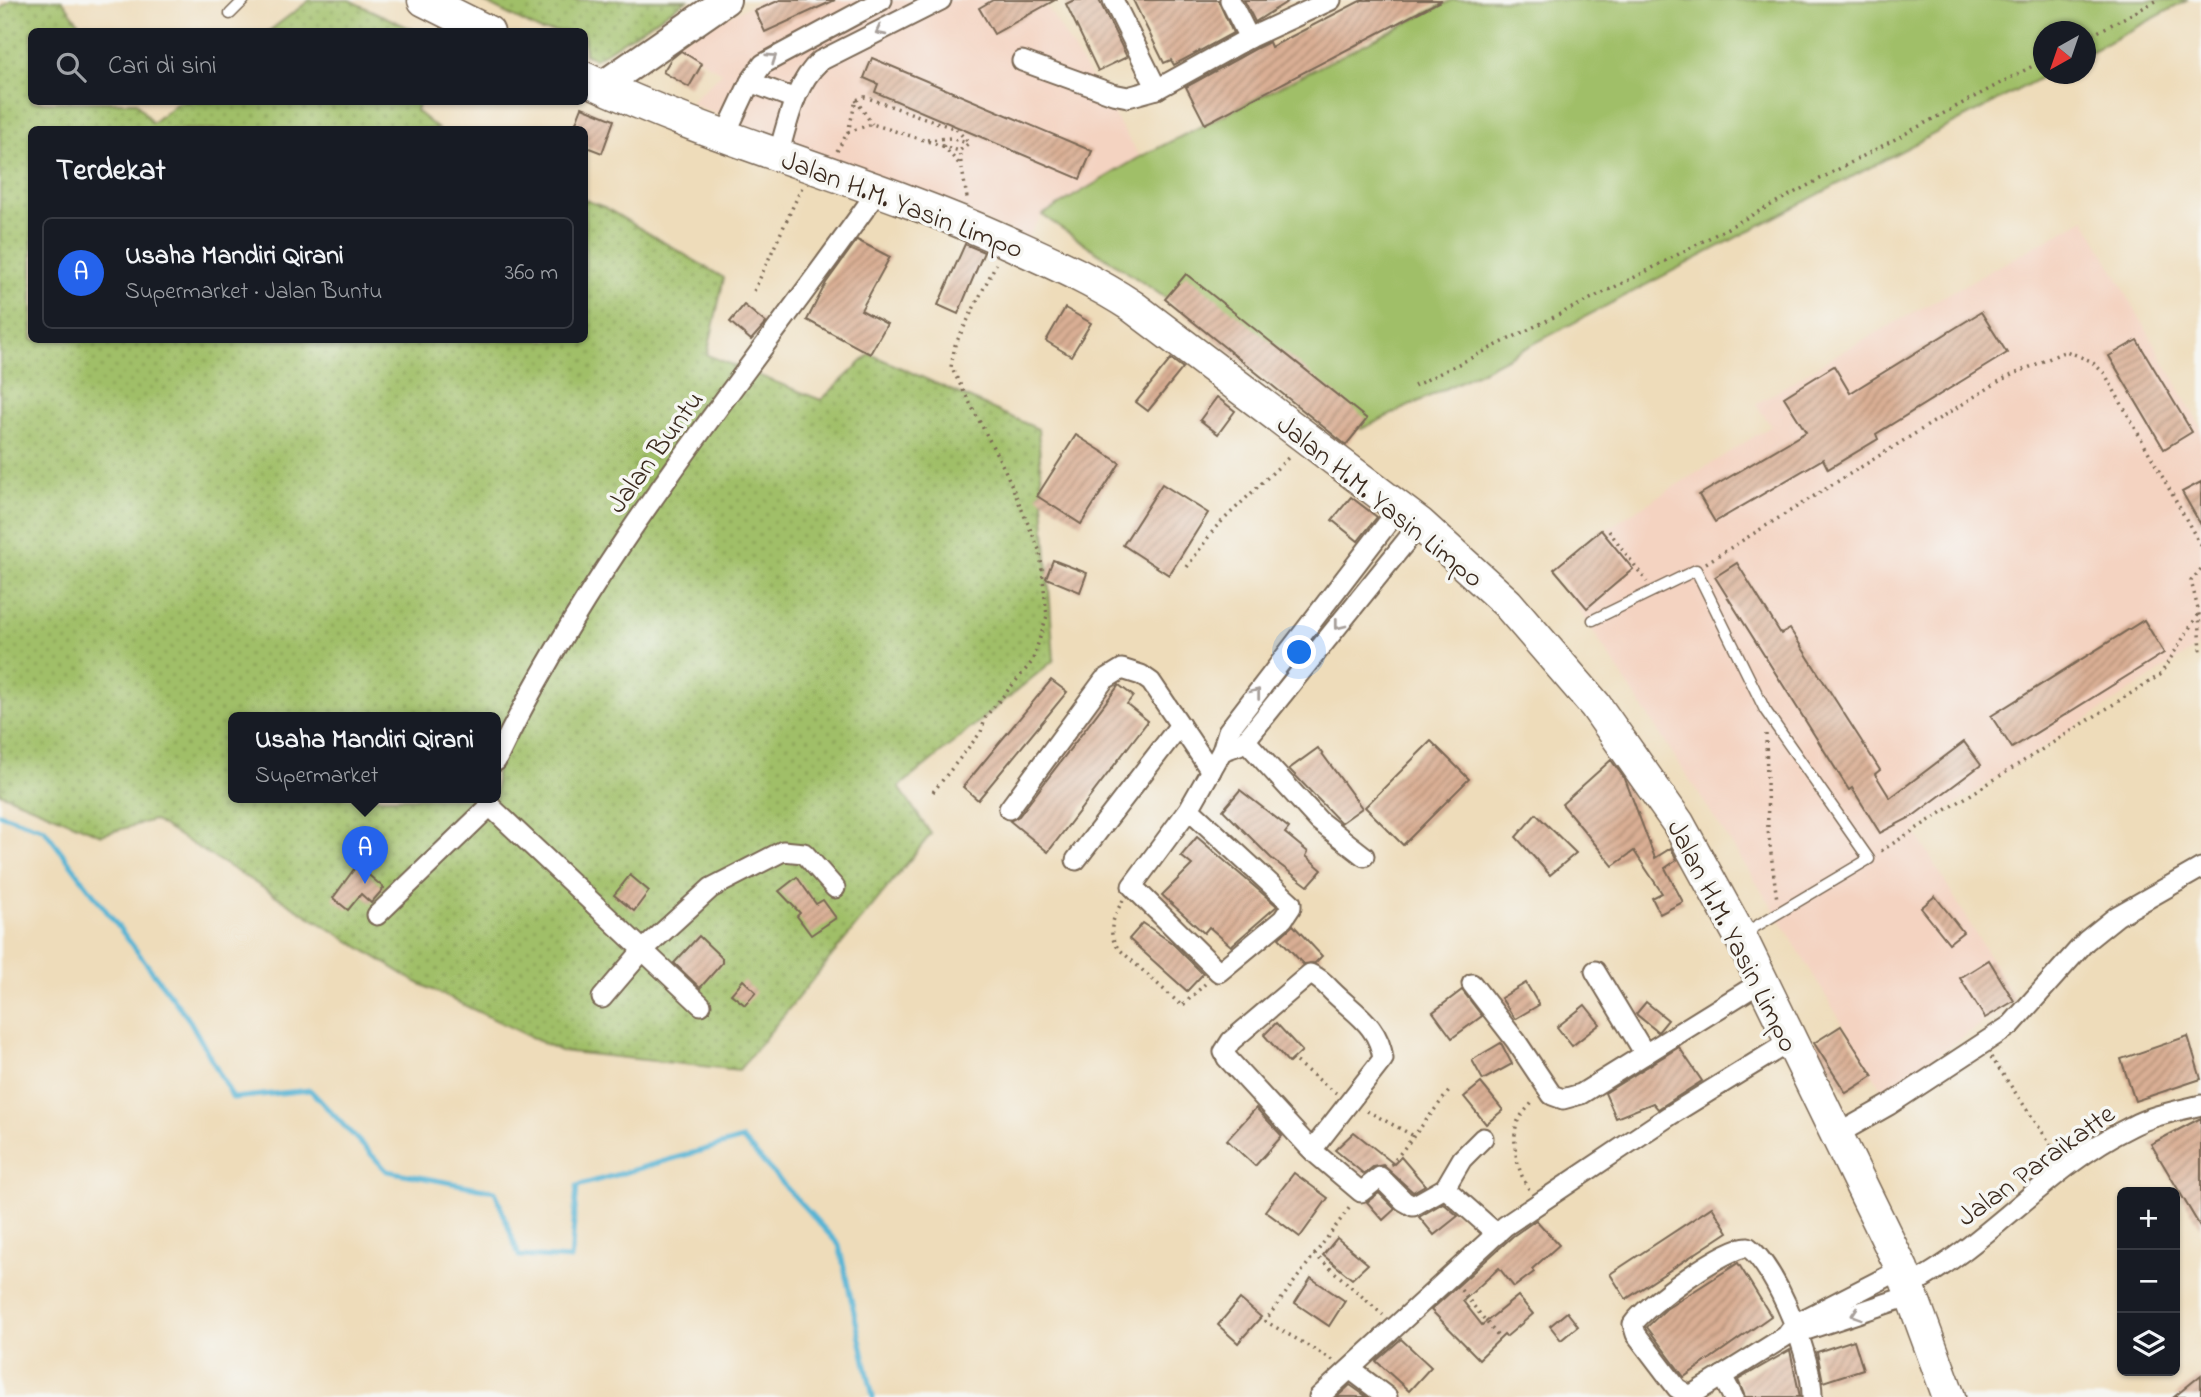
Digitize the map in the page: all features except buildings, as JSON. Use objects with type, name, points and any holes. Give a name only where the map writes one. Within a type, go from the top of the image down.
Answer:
[{"type":"main road","points":[[424,0],[480,28]]},
{"type":"main road","name":"Jalan H.M. Yasin Limpo","points":[[593,82],[725,135],[879,189],[971,226],[1060,265],[1114,295],[1410,515],[1507,604],[1595,705],[1678,823],[1740,936],[1908,1283],[1949,1397]]},
{"type":"street","points":[[593,82],[726,0]]},
{"type":"street","points":[[725,135],[750,82],[771,57],[882,0]]},
{"type":"street","points":[[778,155],[802,81],[820,61],[941,0]]},
{"type":"street","points":[[1113,0],[1157,89]]},
{"type":"street","points":[[1230,0],[1249,38]]},
{"type":"street","points":[[1022,61],[1128,97],[1157,89],[1249,38],[1331,0]]},
{"type":"street","points":[[750,82],[795,99]]},
{"type":"street","name":"Jalan Buntu","points":[[501,752],[585,600],[644,511],[791,314],[879,189]]},
{"type":"street","points":[[1223,751],[1245,740],[1410,515]]},
{"type":"street","points":[[1189,809],[1291,903],[1283,919],[1219,972],[1132,886],[1189,809],[1223,751],[1228,731],[1410,515]]},
{"type":"street","points":[[1009,809],[1112,673],[1122,669],[1132,670],[1151,682],[1211,771]]},
{"type":"street","points":[[1076,860],[1180,725]]},
{"type":"street","points":[[1245,740],[1319,821],[1364,856]]},
{"type":"street","points":[[377,915],[488,803]]},
{"type":"street","points":[[490,803],[701,1005]]},
{"type":"street","points":[[602,998],[642,951],[711,888],[783,851],[804,853],[835,888]]},
{"type":"street","points":[[1836,1135],[1983,1046],[2032,1006],[2087,941],[2117,916],[2201,868]]},
{"type":"street","points":[[1595,971],[1646,1054]]},
{"type":"street","points":[[1312,1150],[1368,1082],[1383,1059],[1379,1042],[1367,1021],[1321,979],[1310,975],[1231,1041],[1224,1052],[1312,1150],[1361,1192],[1380,1177],[1404,1201],[1413,1206],[1445,1188],[1462,1159],[1483,1138]]},
{"type":"street","points":[[1472,984],[1516,1041],[1554,1098],[1571,1098],[1761,982]]},
{"type":"street","points":[[1319,1397],[1398,1328],[1497,1234],[1538,1202],[1789,1042]]},
{"type":"street","name":"Jalan Paraikatte","points":[[1908,1283],[1977,1242],[2067,1168],[2128,1127],[2148,1118],[2201,1105]]},
{"type":"street","points":[[1445,1188],[1497,1234]]},
{"type":"street","points":[[1812,1397],[1793,1331],[1761,1260],[1745,1246],[1712,1263],[1633,1324],[1636,1334],[1685,1395],[1696,1394],[1793,1331],[1908,1283]]},
{"type":"street","points":[[1793,1331],[1908,1283]]},
{"type":"street","points":[[1350,1369],[1387,1397]]},
{"type":"street","points":[[1722,1376],[1732,1397]]},
{"type":"lane","points":[[230,14],[244,0]]},
{"type":"lane","points":[[1593,620],[1696,570],[1765,710],[1868,859],[1740,936]]},
{"type":"path","points":[[2096,32],[2158,0]]},
{"type":"path","points":[[1414,386],[1643,273],[2033,65]]},
{"type":"path","points":[[856,100],[865,97],[956,129],[969,143]]},
{"type":"path","points":[[856,100],[872,124]]},
{"type":"path","points":[[754,291],[818,168],[848,132],[856,100]]},
{"type":"path","points":[[848,132],[872,124],[959,151]]},
{"type":"path","points":[[924,140],[950,138],[969,143]]},
{"type":"path","points":[[959,151],[969,143]]},
{"type":"path","points":[[943,146],[962,168]]},
{"type":"path","points":[[959,151],[971,226]]},
{"type":"path","points":[[933,792],[981,732],[986,716],[1032,662],[1047,616],[1040,552],[1005,470],[951,367],[956,345],[1007,242]]},
{"type":"path","points":[[1696,570],[2003,379],[2066,351],[2091,361],[2105,374],[2201,546]]},
{"type":"path","points":[[1187,567],[1215,528],[1274,473],[1306,438]]},
{"type":"path","points":[[1609,531],[1653,589]]},
{"type":"path","points":[[2201,569],[2191,581],[2199,613],[2201,653]]},
{"type":"path","points":[[1868,859],[2160,674],[2199,613]]},
{"type":"path","points":[[1765,710],[1768,830],[1778,913]]},
{"type":"path","points":[[1132,886],[1113,917],[1112,939],[1119,949],[1182,1006],[1219,972]]},
{"type":"path","points":[[1983,1046],[2067,1168]]},
{"type":"path","points":[[1538,1202],[1524,1182],[1515,1144],[1517,1122],[1545,1087]]},
{"type":"path","points":[[1380,1177],[1450,1090]]},
{"type":"path","points":[[1350,1369],[1265,1321],[1361,1192]]},
{"type":"path","points":[[1314,1254],[1398,1328]]},
{"type":"path","points":[[1451,1277],[1500,1339]]},
{"type":"shaded area","points":[[761,0],[1043,0],[1140,157],[1042,215],[1027,238],[689,103],[722,73],[674,43]]},
{"type":"shaded area","points":[[2085,219],[2201,428],[2201,645],[1915,831],[2015,1000],[1884,1093],[1776,913],[1552,568],[1605,530],[1771,426],[1756,404],[1834,356]]},
{"type":"green space","points":[[11,0],[62,0],[83,28],[28,28],[28,105],[138,105],[152,123],[175,105],[418,105],[416,111],[434,126],[28,126],[28,343],[588,343],[588,201],[604,207],[724,278],[707,355],[821,400],[870,354],[1038,429],[1054,660],[899,787],[931,834],[739,1070],[560,1051],[416,982],[153,820],[101,835],[0,793],[0,9]]},
{"type":"green space","points":[[310,0],[349,0],[410,28],[273,28]]},
{"type":"green space","points":[[480,0],[687,0],[595,59],[588,56],[588,28],[535,28]]},
{"type":"green space","points":[[1452,0],[2188,0],[2096,49],[2096,21],[2033,21],[2033,82],[1478,373],[1361,429],[1042,215],[1140,157]]},
{"type":"waterway","points":[[0,814],[44,829],[190,1021],[233,1098],[310,1090],[387,1171],[495,1191],[519,1256],[571,1259],[577,1186],[742,1139],[839,1245],[873,1397]]},
{"type":"place","name":"Usaha Mandiri Qirani","points":[[365,884]]}]
